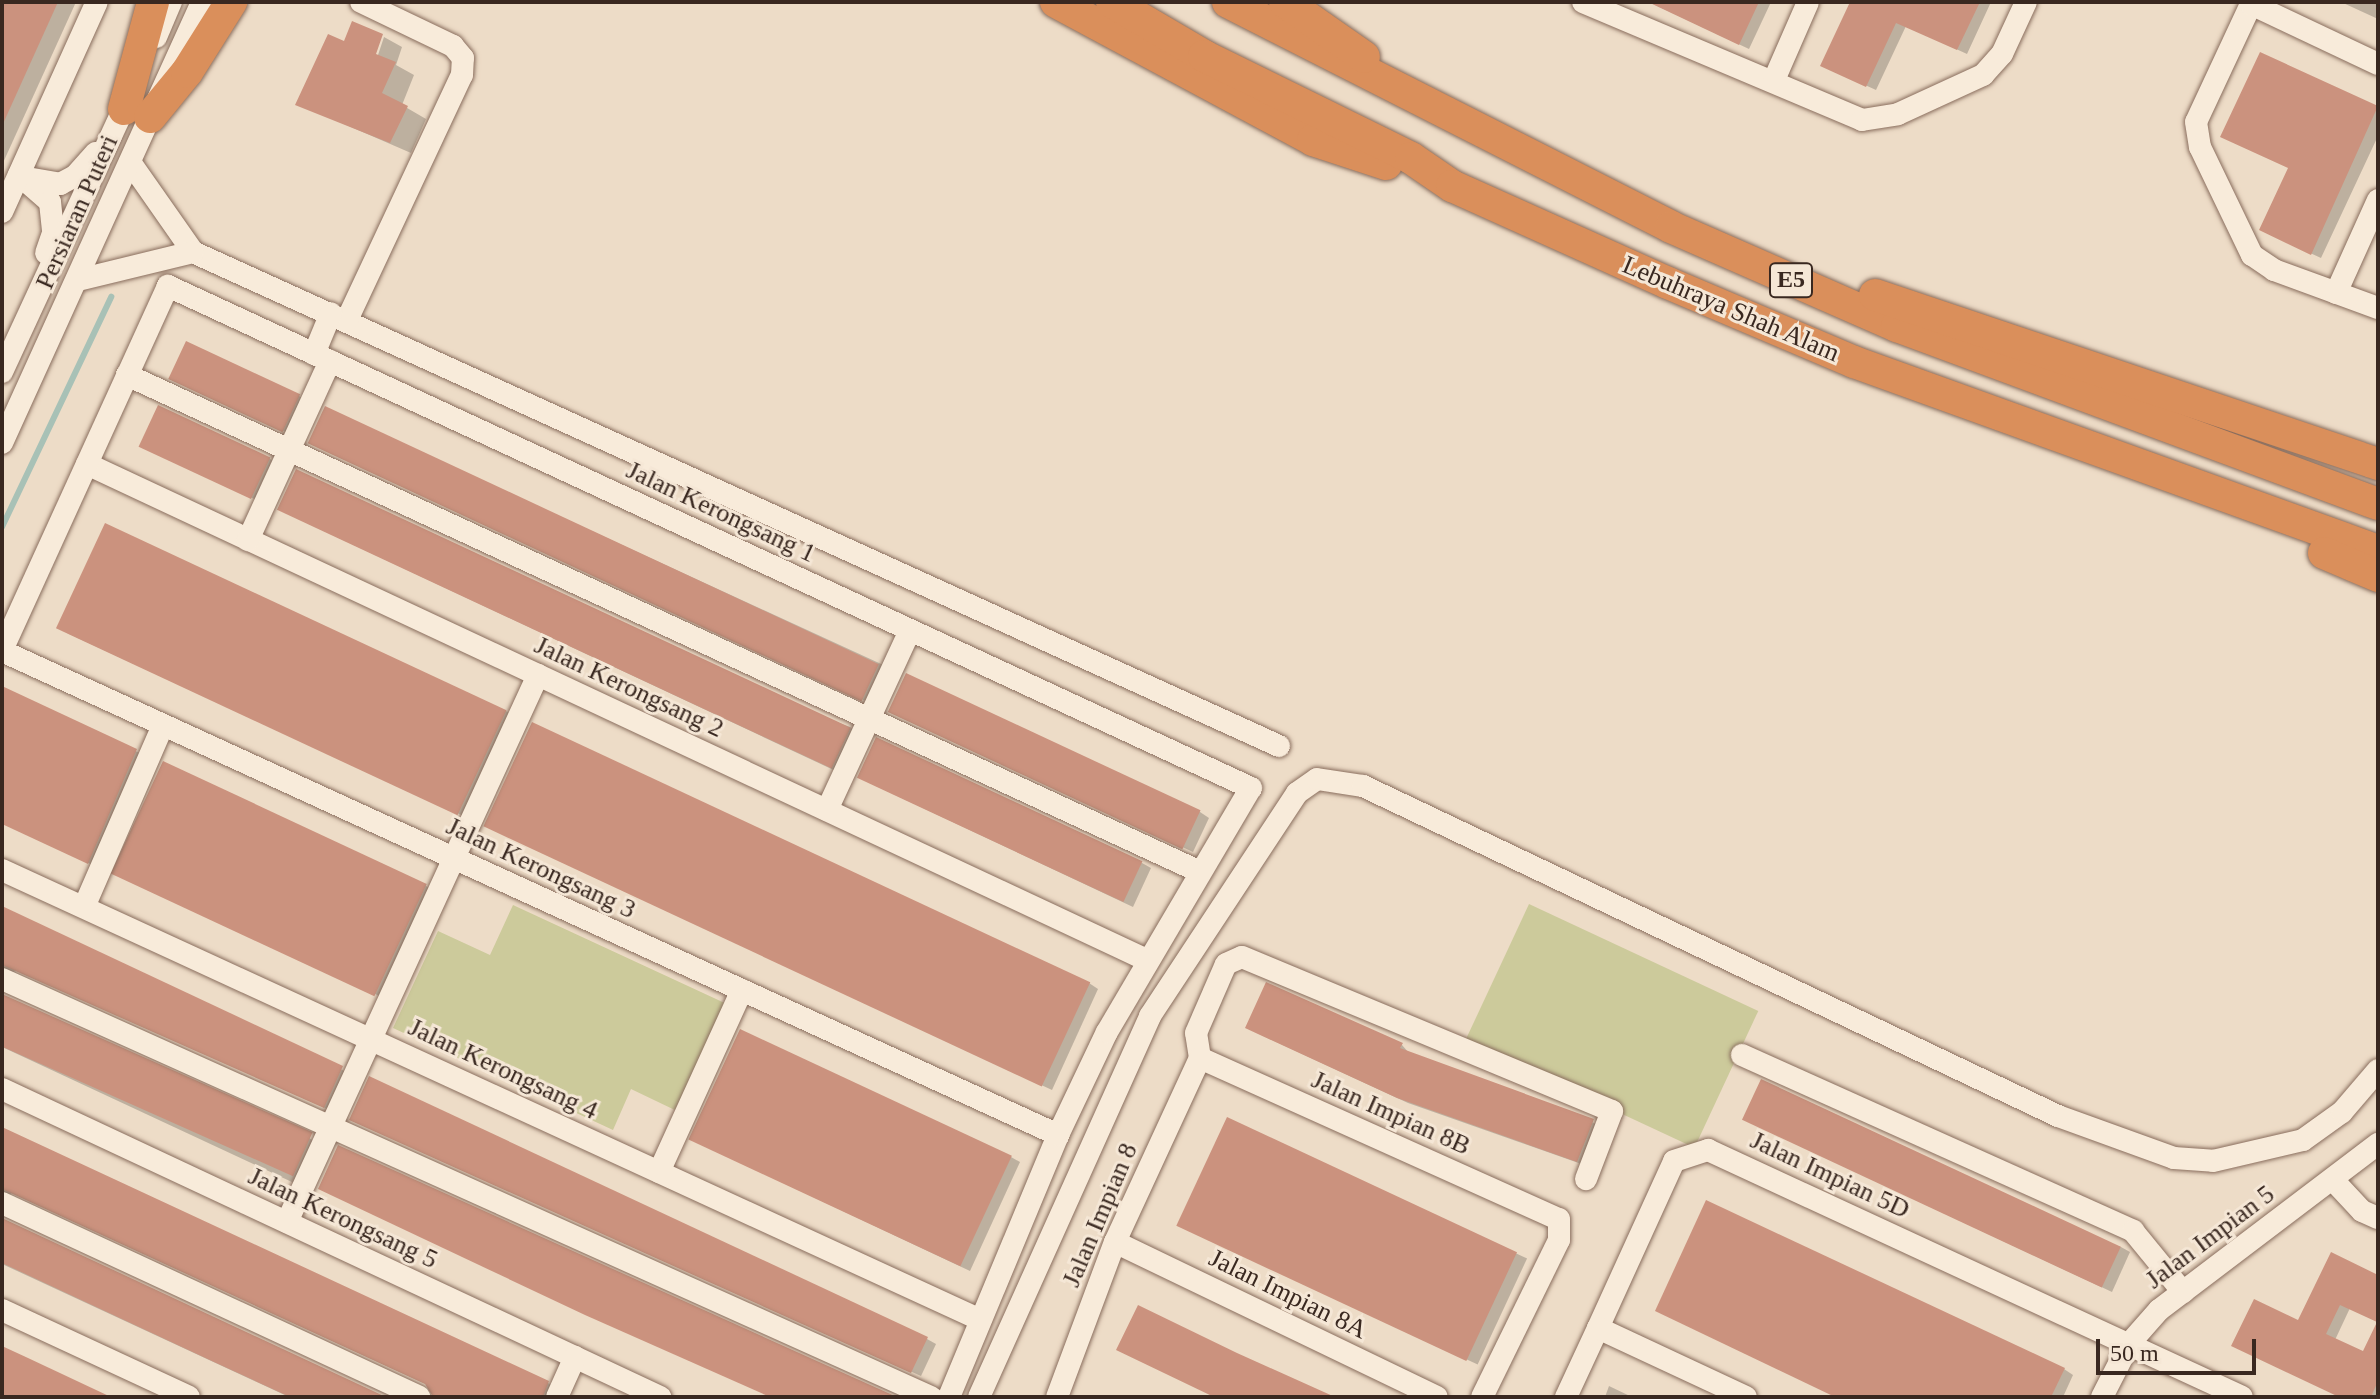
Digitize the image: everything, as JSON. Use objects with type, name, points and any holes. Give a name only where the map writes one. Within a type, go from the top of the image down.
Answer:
[{"type":"highway","points":[[128,121],[153,2]]},
{"type":"highway","points":[[128,121],[187,72],[231,2]]},
{"type":"highway","points":[[1056,2],[1313,140],[1452,186]]},
{"type":"highway","name":"Lebuhraya Shah Alam","points":[[1112,2],[1204,56],[1411,158],[1452,186],[1840,356],[2060,440],[2378,551]]},
{"type":"highway","name":"Lebuhraya Shah Alam","points":[[1228,2],[1432,109],[1671,227],[1897,326],[2378,504]]},
{"type":"highway","points":[[1285,2],[1314,18],[1432,109]]},
{"type":"highway","points":[[1671,227],[2378,464]]},
{"type":"highway","points":[[2060,440],[2378,576]]},
{"type":"street","points":[[2,212],[97,2]]},
{"type":"street","name":"Persiaran Puteri","points":[[2,443],[130,162],[128,121],[171,2]]},
{"type":"street","name":"Persiaran Puteri","points":[[5,366],[128,121],[202,2]]},
{"type":"street","points":[[248,540],[290,449],[339,317],[459,91],[463,58],[425,28],[361,2]]},
{"type":"street","points":[[1583,2],[1774,80],[1838,111],[1882,119],[1983,75],[2002,54],[2026,2]]},
{"type":"street","points":[[1774,80],[1808,2]]},
{"type":"street","points":[[2378,64],[2252,3],[2196,122],[2200,147],[2252,255],[2274,270],[2378,308]]},
{"type":"street","points":[[19,175],[60,184],[75,176],[128,121]]},
{"type":"street","points":[[130,162],[193,252],[1279,746]]},
{"type":"street","points":[[5,366],[53,233],[50,202],[19,175]]},
{"type":"street","points":[[2336,293],[2378,200]]},
{"type":"street","points":[[78,280],[193,252]]},
{"type":"street","name":"Jalan Kerongsang 1","points":[[127,375],[168,286],[322,357],[1251,788],[1200,872]]},
{"type":"street","points":[[2,651],[127,375],[1200,872],[1147,960],[1058,1135],[949,1397]]},
{"type":"street","name":"Jalan Kerongsang 2","points":[[87,464],[1147,960]]},
{"type":"street","points":[[827,810],[910,630]]},
{"type":"street","name":"Jalan Kerongsang 3","points":[[2,651],[1058,1135]]},
{"type":"street","points":[[287,1222],[538,675]]},
{"type":"street","points":[[84,907],[163,725]]},
{"type":"street","points":[[979,1397],[1150,1016],[1297,793],[1317,779],[1363,786],[2043,1109],[2174,1158],[2213,1161],[2303,1140],[2342,1112],[2378,1070]]},
{"type":"street","name":"Jalan Kerongsang 4","points":[[2,870],[981,1320]]},
{"type":"street","points":[[1200,1058],[1196,1033],[1226,964],[1242,957],[1612,1111],[1586,1179]]},
{"type":"street","points":[[2,979],[931,1397]]},
{"type":"street","points":[[659,1172],[742,990]]},
{"type":"street","points":[[1742,1055],[2133,1231],[2183,1292]]},
{"type":"street","name":"Jalan Impian 8B","points":[[1200,1058],[1559,1219],[1559,1240],[1482,1397]]},
{"type":"street","name":"Jalan Impian 8","points":[[1058,1397],[1115,1242],[1200,1058]]},
{"type":"street","name":"Jalan Kerongsang 5","points":[[2,1089],[660,1397]]},
{"type":"street","name":"Jalan Impian 5","points":[[2102,1397],[2129,1344],[2183,1292],[2378,1144]]},
{"type":"street","name":"Jalan Impian 5D","points":[[1566,1397],[1674,1161],[1708,1150],[2242,1397]]},
{"type":"street","points":[[2333,1180],[2362,1211],[2378,1218]]},
{"type":"street","points":[[2,1203],[419,1397]]},
{"type":"street","name":"Jalan Impian 8A","points":[[1115,1242],[1437,1397]]},
{"type":"street","points":[[2,1310],[189,1397]]},
{"type":"street","points":[[1598,1328],[1746,1397]]},
{"type":"street","points":[[557,1397],[575,1357]]},
{"type":"shaded area","points":[[1529,904],[1758,1011],[1694,1148],[1465,1041]]},
{"type":"shaded area","points":[[513,905],[729,1005],[679,1112],[631,1089],[613,1130],[393,1028],[438,931],[490,955]]},
{"type":"building","points":[[2,2],[58,2],[2,126]]},
{"type":"building","points":[[1648,2],[1759,2],[1739,45]]},
{"type":"building","points":[[1850,2],[1980,2],[1957,50],[1896,23],[1866,87],[1820,66]]},
{"type":"building","points":[[352,21],[383,34],[376,54],[396,62],[382,93],[408,106],[390,143],[295,105],[328,34],[344,41]]},
{"type":"building","points":[[2260,52],[2378,106],[2311,255],[2259,230],[2288,168],[2220,137]]},
{"type":"building","points":[[186,341],[300,394],[282,432],[168,379]]},
{"type":"building","points":[[158,405],[270,457],[251,499],[139,447]]},
{"type":"building","points":[[325,406],[879,664],[861,701],[308,443]]},
{"type":"building","points":[[296,469],[851,728],[832,768],[277,510]]},
{"type":"building","points":[[105,523],[506,710],[457,815],[56,628]]},
{"type":"building","points":[[906,673],[1201,810],[1182,849],[888,712]]},
{"type":"building","points":[[2,686],[137,749],[88,864],[2,824]]},
{"type":"building","points":[[532,722],[1090,982],[1042,1087],[483,826]]},
{"type":"building","points":[[876,737],[1142,861],[1123,902],[857,778]]},
{"type":"building","points":[[163,761],[427,884],[374,996],[111,873]]},
{"type":"building","points":[[2,906],[343,1066],[324,1108],[2,965]]},
{"type":"building","points":[[1266,982],[1403,1043],[1400,1048],[1594,1119],[1577,1162],[1397,1098],[1245,1028]]},
{"type":"building","points":[[2,994],[313,1132],[293,1176],[2,1047]]},
{"type":"building","points":[[740,1029],[1012,1156],[960,1266],[688,1140]]},
{"type":"building","points":[[369,1076],[928,1337],[911,1373],[349,1120]]},
{"type":"building","points":[[1761,1079],[2121,1247],[2102,1288],[1742,1120]]},
{"type":"building","points":[[1227,1117],[1517,1252],[1466,1361],[1176,1226]]},
{"type":"building","points":[[2,1127],[549,1381],[543,1397],[433,1397],[425,1384],[2,1189]]},
{"type":"building","points":[[338,1145],[897,1397],[770,1397],[585,1315],[318,1189]]},
{"type":"building","points":[[1706,1200],[2065,1368],[2051,1397],[1835,1397],[1655,1311]]},
{"type":"building","points":[[2,1218],[386,1397],[290,1397],[214,1362],[2,1263]]},
{"type":"building","points":[[2331,1252],[2378,1275],[2378,1381],[2371,1397],[2339,1397],[2231,1346],[2254,1299],[2298,1320]],"holes":[[[2340,1305],[2377,1322],[2363,1351],[2326,1334]]]},
{"type":"building","points":[[1138,1305],[1335,1397],[1214,1397],[1116,1350]]},
{"type":"building","points":[[2,1346],[28,1358],[111,1397],[2,1397]]},
{"type":"waterway","points":[[2,527],[111,297]]}]
